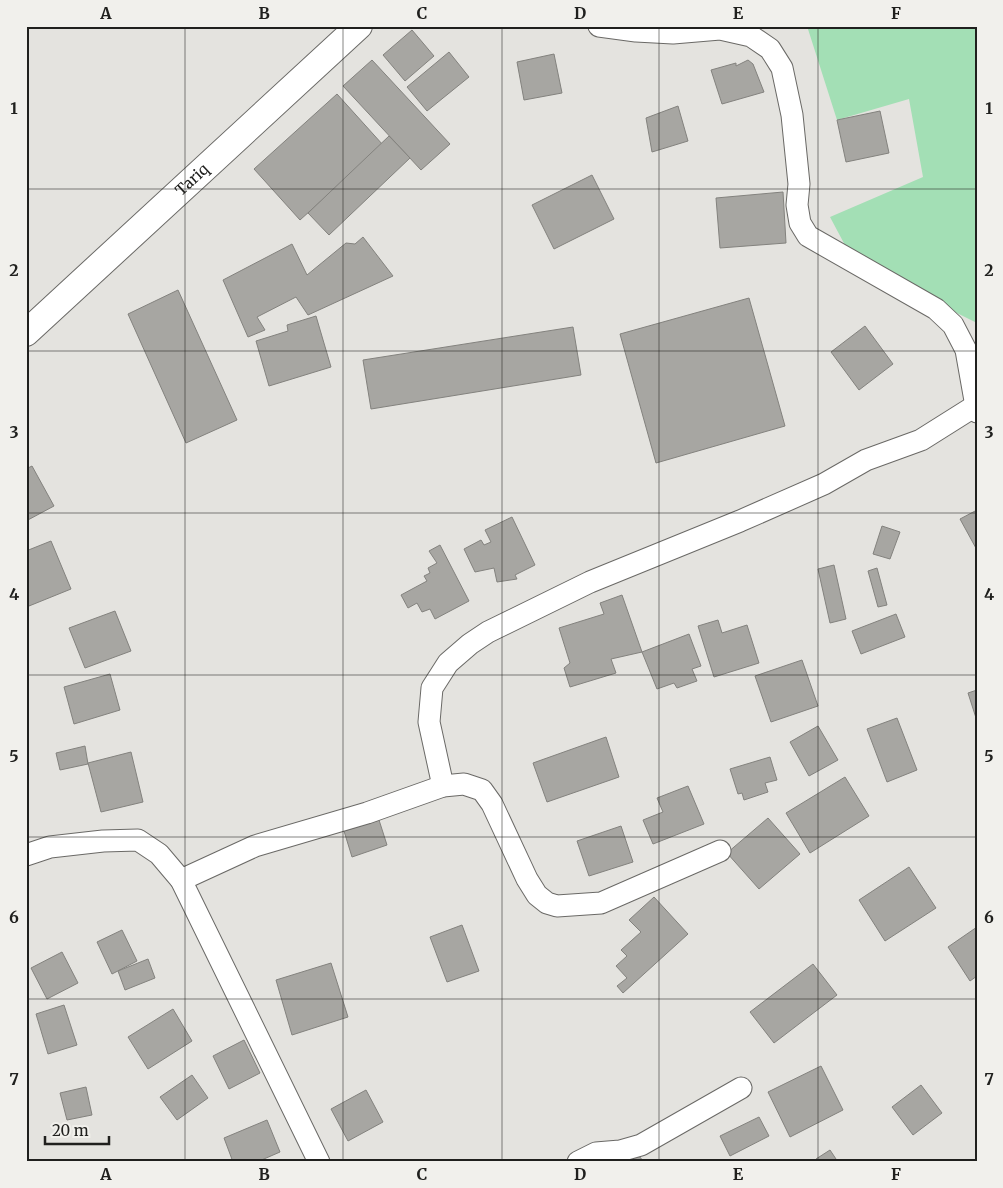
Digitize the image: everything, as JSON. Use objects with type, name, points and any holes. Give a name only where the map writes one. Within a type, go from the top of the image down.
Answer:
[{"type":"main road","name":"Tariq","points":[[26,332],[359,26]]},
{"type":"street","points":[[443,786],[429,722],[432,688],[448,663],[470,644],[488,632],[590,582],[740,522],[824,484],[866,460],[921,440],[976,409],[966,350],[953,325],[936,309],[808,236],[800,223],[797,205],[799,184],[792,114],[782,68],[770,49],[751,36],[720,29],[636,32],[599,26]]},
{"type":"street","points":[[181,880],[255,846],[367,813],[443,786],[464,784],[482,790],[492,804],[527,879],[537,895],[557,906],[601,903],[720,851]]},
{"type":"street","points":[[26,855],[50,847],[103,841],[138,840],[159,854],[181,880],[319,1162]]},
{"type":"street","points":[[578,1162],[596,1153],[620,1151],[640,1145],[741,1088]]},
{"type":"green space","points":[[807,26],[977,26],[977,323],[854,262],[830,217],[923,177],[909,99],[837,120]]},
{"type":"building","points":[[412,30],[434,56],[405,81],[383,55]]},
{"type":"building","points":[[449,52],[469,77],[427,111],[407,87]]},
{"type":"building","points":[[554,54],[562,93],[524,100],[517,62]]},
{"type":"building","points":[[372,60],[450,144],[421,170],[343,86]]},
{"type":"building","points":[[748,60],[753,64],[764,92],[722,104],[711,70],[736,63],[736,66]]},
{"type":"building","points":[[337,94],[383,145],[300,220],[254,169]]},
{"type":"building","points":[[678,106],[688,141],[652,152],[646,118]]},
{"type":"building","points":[[880,111],[889,153],[846,162],[837,120]]},
{"type":"building","points":[[389,136],[410,158],[329,235],[308,213]]},
{"type":"building","points":[[592,175],[614,219],[554,249],[532,205]]},
{"type":"building","points":[[783,192],[786,243],[720,248],[716,198]]},
{"type":"building","points":[[363,237],[393,276],[308,315],[296,297],[257,317],[265,330],[248,337],[223,280],[292,244],[307,275],[346,243],[355,244]]},
{"type":"building","points":[[178,290],[237,420],[186,443],[128,314]]},
{"type":"building","points":[[749,298],[785,426],[656,463],[620,334]]},
{"type":"building","points":[[316,316],[331,367],[269,386],[256,341],[288,331],[287,325]]},
{"type":"building","points":[[865,326],[893,364],[859,390],[831,352]]},
{"type":"building","points":[[573,327],[581,375],[371,409],[363,360]]},
{"type":"building","points":[[32,466],[54,506],[26,521],[26,469]]},
{"type":"building","points":[[977,510],[977,550],[960,519]]},
{"type":"building","points":[[512,517],[535,565],[515,575],[517,579],[497,582],[494,568],[475,572],[464,549],[481,540],[484,545],[491,542],[485,530]]},
{"type":"building","points":[[882,526],[900,532],[890,559],[873,554]]},
{"type":"building","points":[[51,541],[71,589],[29,606],[26,598],[26,551]]},
{"type":"building","points":[[440,545],[469,601],[435,619],[430,609],[422,612],[417,603],[408,608],[401,595],[427,581],[424,576],[430,573],[428,568],[437,563],[429,551]]},
{"type":"building","points":[[834,565],[846,619],[830,623],[818,569]]},
{"type":"building","points":[[877,568],[887,605],[878,607],[868,571]]},
{"type":"building","points":[[622,595],[642,652],[611,659],[616,673],[570,687],[564,668],[570,663],[559,628],[604,614],[600,603]]},
{"type":"building","points":[[115,611],[131,651],[85,668],[69,628]]},
{"type":"building","points":[[896,614],[905,637],[861,654],[852,631]]},
{"type":"building","points":[[718,620],[722,633],[747,625],[759,663],[714,677],[698,626]]},
{"type":"building","points":[[689,634],[701,666],[692,669],[697,681],[677,688],[674,683],[657,689],[642,652]]},
{"type":"building","points":[[802,660],[818,706],[771,722],[755,676]]},
{"type":"building","points":[[110,674],[120,710],[74,724],[64,687]]},
{"type":"building","points":[[977,690],[977,721],[968,693]]},
{"type":"building","points":[[897,718],[917,770],[887,782],[867,729]]},
{"type":"building","points":[[818,726],[838,760],[809,776],[790,742]]},
{"type":"building","points":[[606,737],[619,777],[547,802],[533,763]]},
{"type":"building","points":[[85,746],[88,764],[60,770],[56,753]]},
{"type":"building","points":[[131,752],[143,802],[101,812],[88,763]]},
{"type":"building","points":[[770,757],[777,780],[765,783],[768,792],[744,800],[742,793],[738,794],[730,769]]},
{"type":"building","points":[[845,777],[869,816],[810,853],[786,813]]},
{"type":"building","points":[[688,786],[704,824],[653,844],[643,820],[663,812],[657,798]]},
{"type":"building","points":[[768,818],[800,854],[759,889],[727,853]]},
{"type":"building","points":[[379,820],[387,845],[352,857],[344,831]]},
{"type":"building","points":[[621,826],[633,862],[589,876],[577,841]]},
{"type":"building","points":[[909,867],[936,908],[885,941],[859,900]]},
{"type":"building","points":[[654,897],[688,934],[623,993],[617,986],[627,978],[616,966],[627,956],[621,950],[641,932],[629,920]]},
{"type":"building","points":[[462,925],[479,971],[447,982],[430,937]]},
{"type":"building","points":[[977,927],[977,976],[970,981],[948,947]]},
{"type":"building","points":[[122,930],[137,961],[112,974],[97,942]]},
{"type":"building","points":[[62,952],[78,983],[47,999],[31,968]]},
{"type":"building","points":[[148,959],[155,978],[125,990],[118,971]]},
{"type":"building","points":[[331,963],[348,1017],[292,1035],[276,980]]},
{"type":"building","points":[[813,964],[837,995],[774,1043],[750,1012]]},
{"type":"building","points":[[64,1005],[77,1045],[48,1054],[36,1014]]},
{"type":"building","points":[[173,1009],[192,1041],[148,1069],[128,1037]]},
{"type":"building","points":[[244,1040],[260,1073],[229,1089],[213,1056]]},
{"type":"building","points":[[821,1066],[843,1110],[790,1137],[768,1092]]},
{"type":"building","points":[[192,1075],[208,1098],[177,1120],[160,1097]]},
{"type":"building","points":[[921,1085],[942,1113],[913,1135],[892,1107]]},
{"type":"building","points":[[86,1087],[92,1115],[67,1120],[60,1093]]},
{"type":"building","points":[[366,1090],[383,1122],[348,1141],[331,1109]]},
{"type":"building","points":[[759,1117],[769,1136],[730,1156],[720,1136]]},
{"type":"building","points":[[267,1120],[280,1152],[257,1162],[233,1162],[224,1138]]},
{"type":"building","points":[[628,1143],[644,1162],[607,1162]]},
{"type":"building","points":[[830,1150],[838,1162],[817,1162],[816,1159]]}]
